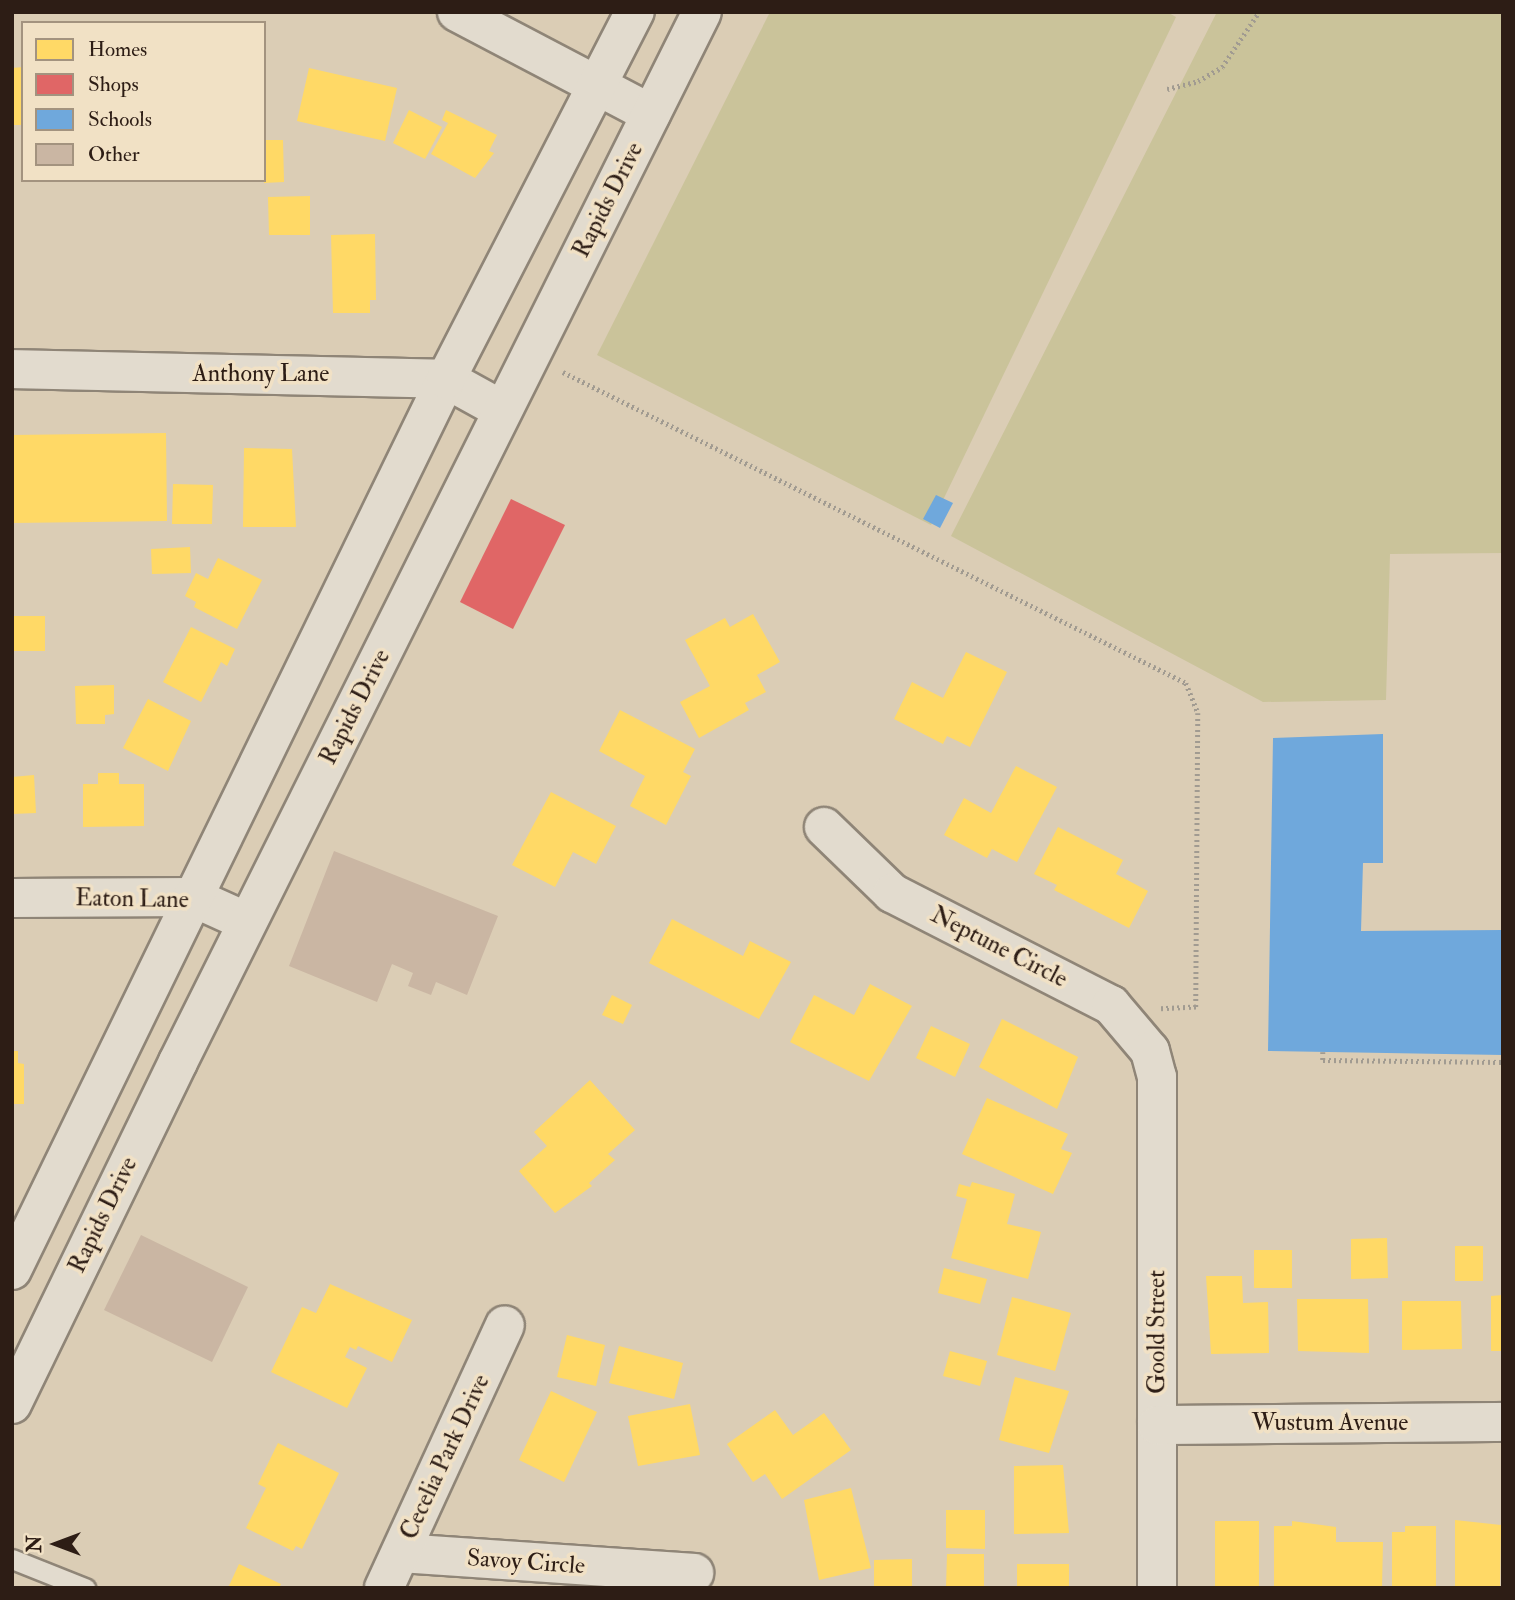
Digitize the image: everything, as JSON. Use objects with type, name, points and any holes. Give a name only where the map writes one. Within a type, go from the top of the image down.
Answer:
[{"type":"street","points":[[457,12],[651,114]]},
{"type":"street","points":[[12,1270],[446,379],[635,12]]},
{"type":"street","name":"Rapids Drive","points":[[12,1404],[24,1349],[247,922],[702,12]]},
{"type":"street","name":"Anthony Lane","points":[[12,369],[446,379],[502,410]]},
{"type":"street","name":"Neptune Circle","points":[[824,827],[892,893],[1111,1005],[1133,1025],[1150,1051],[1157,1077]]},
{"type":"street","name":"Eaton Lane","points":[[12,898],[192,897],[247,922]]},
{"type":"street","name":"Goold Street","points":[[1157,1077],[1157,1588]]},
{"type":"street","name":"Cecelia Park Drive","points":[[384,1588],[505,1325]]},
{"type":"street","name":"Wustum Avenue","points":[[1157,1425],[1503,1422]]},
{"type":"street","name":"Savoy Circle","points":[[401,1553],[694,1573]]},
{"type":"lane","points":[[12,1559],[85,1588]]},
{"type":"path","points":[[1167,89],[1198,81],[1222,67],[1259,12]]},
{"type":"path","points":[[530,356],[1186,683],[1198,713],[1196,1007],[1165,1007],[1133,1025]]},
{"type":"path","points":[[1323,1052],[1323,1060],[1503,1062]]},
{"type":"shaded area","points":[[770,12],[1167,12],[1176,17],[931,525],[597,355]]},
{"type":"shaded area","points":[[1217,12],[1503,12],[1503,553],[1390,554],[1386,700],[1263,702],[951,536]]},
{"type":"building: Homes","points":[[21,67],[21,125],[12,125],[12,68]]},
{"type":"building: Homes","points":[[309,68],[397,88],[385,141],[297,121]]},
{"type":"building: Homes","points":[[409,110],[442,127],[425,159],[393,143]]},
{"type":"building: Homes","points":[[446,110],[497,135],[489,151],[494,153],[475,178],[431,154],[448,123],[442,120]]},
{"type":"building: Homes","points":[[266,140],[283,140],[284,182],[264,183]]},
{"type":"building: Homes","points":[[310,196],[310,235],[269,235],[268,197]]},
{"type":"building: Homes","points":[[375,234],[376,300],[370,300],[370,313],[333,313],[331,235]]},
{"type":"building: Homes","points":[[166,433],[167,521],[12,523],[12,435]]},
{"type":"building: Homes","points":[[244,448],[292,449],[296,527],[243,527]]},
{"type":"building: Homes","points":[[173,484],[213,485],[212,524],[172,524]]},
{"type":"building: Homes","points":[[190,547],[191,573],[152,574],[151,549]]},
{"type":"building: Homes","points":[[218,558],[262,580],[237,629],[194,607],[196,602],[185,596],[196,573],[208,579]]},
{"type":"building: Homes","points":[[753,614],[780,662],[757,675],[766,692],[745,703],[749,710],[699,738],[680,702],[710,686],[685,640],[725,618],[730,627]]},
{"type":"building: Homes","points":[[12,616],[45,616],[45,651],[12,651]]},
{"type":"building: Homes","points":[[191,627],[235,649],[227,666],[221,662],[201,702],[163,682]]},
{"type":"building: Homes","points":[[966,652],[1007,672],[970,747],[947,736],[943,744],[894,719],[912,682],[943,698]]},
{"type":"building: Homes","points":[[114,685],[114,714],[105,715],[105,724],[76,724],[75,686]]},
{"type":"building: Homes","points":[[148,699],[191,721],[168,771],[123,748]]},
{"type":"building: Homes","points":[[620,710],[695,749],[683,772],[691,776],[666,825],[630,806],[645,776],[599,751]]},
{"type":"building: Homes","points":[[1016,766],[1057,787],[1017,862],[992,849],[987,858],[944,835],[964,798],[991,813]]},
{"type":"building: Homes","points":[[98,773],[119,773],[119,784],[144,784],[144,826],[83,827],[83,784],[98,784]]},
{"type":"building: Homes","points":[[34,775],[36,813],[12,814],[12,777]]},
{"type":"building: Homes","points":[[551,792],[616,826],[596,864],[573,852],[555,887],[512,865]]},
{"type":"building: Homes","points":[[1058,827],[1123,860],[1116,874],[1148,891],[1129,928],[1054,890],[1057,885],[1034,874]]},
{"type":"building: Homes","points":[[672,919],[743,956],[750,941],[791,962],[759,1019],[649,963]]},
{"type":"building: Homes","points":[[870,984],[912,1006],[869,1081],[790,1042],[814,995],[854,1015]]},
{"type":"building: Homes","points":[[612,995],[632,1005],[623,1024],[602,1015]]},
{"type":"building: Homes","points":[[1002,1019],[1078,1057],[1057,1109],[979,1067]]},
{"type":"building: Homes","points":[[931,1026],[970,1044],[955,1077],[916,1058]]},
{"type":"building: Homes","points":[[12,1051],[18,1051],[18,1063],[24,1064],[24,1104],[12,1104]]},
{"type":"building: Homes","points":[[590,1080],[635,1130],[608,1154],[615,1160],[589,1183],[592,1186],[555,1213],[519,1171],[547,1146],[534,1132]]},
{"type":"building: Homes","points":[[987,1098],[1068,1134],[1061,1149],[1072,1153],[1053,1194],[962,1154]]},
{"type":"building: Homes","points":[[972,1182],[1015,1194],[1007,1224],[1041,1232],[1028,1279],[951,1258],[967,1199],[956,1196],[959,1184],[970,1187]]},
{"type":"building: Homes","points":[[1387,1238],[1388,1278],[1351,1279],[1351,1239]]},
{"type":"building: Homes","points":[[1455,1246],[1483,1246],[1483,1281],[1455,1281]]},
{"type":"building: Homes","points":[[1254,1250],[1292,1250],[1292,1288],[1254,1288]]},
{"type":"building: Homes","points":[[944,1268],[987,1279],[980,1304],[938,1293]]},
{"type":"building: Homes","points":[[1206,1276],[1242,1276],[1243,1303],[1268,1302],[1269,1353],[1211,1354]]},
{"type":"building: Homes","points":[[330,1284],[412,1320],[392,1362],[358,1346],[356,1350],[350,1347],[345,1357],[367,1368],[347,1408],[271,1372],[302,1307],[316,1313]]},
{"type":"building: Homes","points":[[1503,1295],[1503,1351],[1491,1351],[1491,1296]]},
{"type":"building: Homes","points":[[1012,1297],[1071,1313],[1055,1371],[997,1355]]},
{"type":"building: Homes","points":[[1297,1299],[1368,1299],[1369,1353],[1298,1351]]},
{"type":"building: Homes","points":[[1402,1301],[1461,1301],[1462,1349],[1402,1350]]},
{"type":"building: Homes","points":[[567,1335],[605,1345],[596,1386],[557,1377]]},
{"type":"building: Homes","points":[[619,1346],[683,1363],[674,1399],[609,1383]]},
{"type":"building: Homes","points":[[950,1351],[987,1361],[980,1386],[943,1376]]},
{"type":"building: Homes","points":[[1015,1377],[1069,1391],[1049,1453],[999,1440]]},
{"type":"building: Homes","points":[[551,1391],[597,1412],[564,1482],[519,1460]]},
{"type":"building: Homes","points":[[690,1404],[700,1455],[638,1466],[628,1416]]},
{"type":"building: Homes","points":[[775,1410],[793,1435],[824,1413],[851,1450],[782,1499],[765,1474],[753,1482],[727,1444]]},
{"type":"building: Homes","points":[[278,1443],[339,1473],[302,1549],[296,1546],[293,1551],[246,1528],[266,1488],[258,1484]]},
{"type":"building: Homes","points":[[1063,1465],[1069,1533],[1014,1534],[1014,1466]]},
{"type":"building: Homes","points":[[851,1488],[871,1568],[819,1580],[804,1500]]},
{"type":"building: Homes","points":[[946,1510],[985,1510],[985,1549],[946,1548]]},
{"type":"building: Homes","points":[[1455,1520],[1501,1525],[1500,1588],[1455,1588]]},
{"type":"building: Homes","points":[[1215,1521],[1259,1521],[1259,1588],[1215,1588]]},
{"type":"building: Homes","points":[[1292,1521],[1336,1527],[1336,1542],[1383,1542],[1382,1588],[1274,1588],[1274,1526],[1292,1526]]},
{"type":"building: Homes","points":[[1405,1526],[1436,1526],[1436,1588],[1392,1588],[1392,1532],[1405,1532]]},
{"type":"building: Homes","points":[[947,1554],[984,1554],[984,1588],[946,1588]]},
{"type":"building: Homes","points":[[912,1559],[912,1588],[874,1588],[874,1560]]},
{"type":"building: Homes","points":[[239,1564],[281,1584],[279,1588],[228,1588]]},
{"type":"building: Homes","points":[[1017,1564],[1069,1564],[1069,1588],[1017,1588]]},
{"type":"building: Shops","points":[[511,499],[565,525],[513,629],[460,602]]},
{"type":"building: Schools","points":[[936,495],[953,503],[940,528],[923,519]]},
{"type":"building: Schools","points":[[1383,734],[1383,863],[1363,863],[1361,931],[1503,930],[1503,1055],[1268,1051],[1273,738]]},
{"type":"building: Other","points":[[334,851],[498,916],[467,995],[436,982],[431,995],[408,986],[413,973],[392,964],[377,1002],[289,966]]},
{"type":"building: Other","points":[[141,1235],[248,1287],[212,1362],[104,1310]]}]
